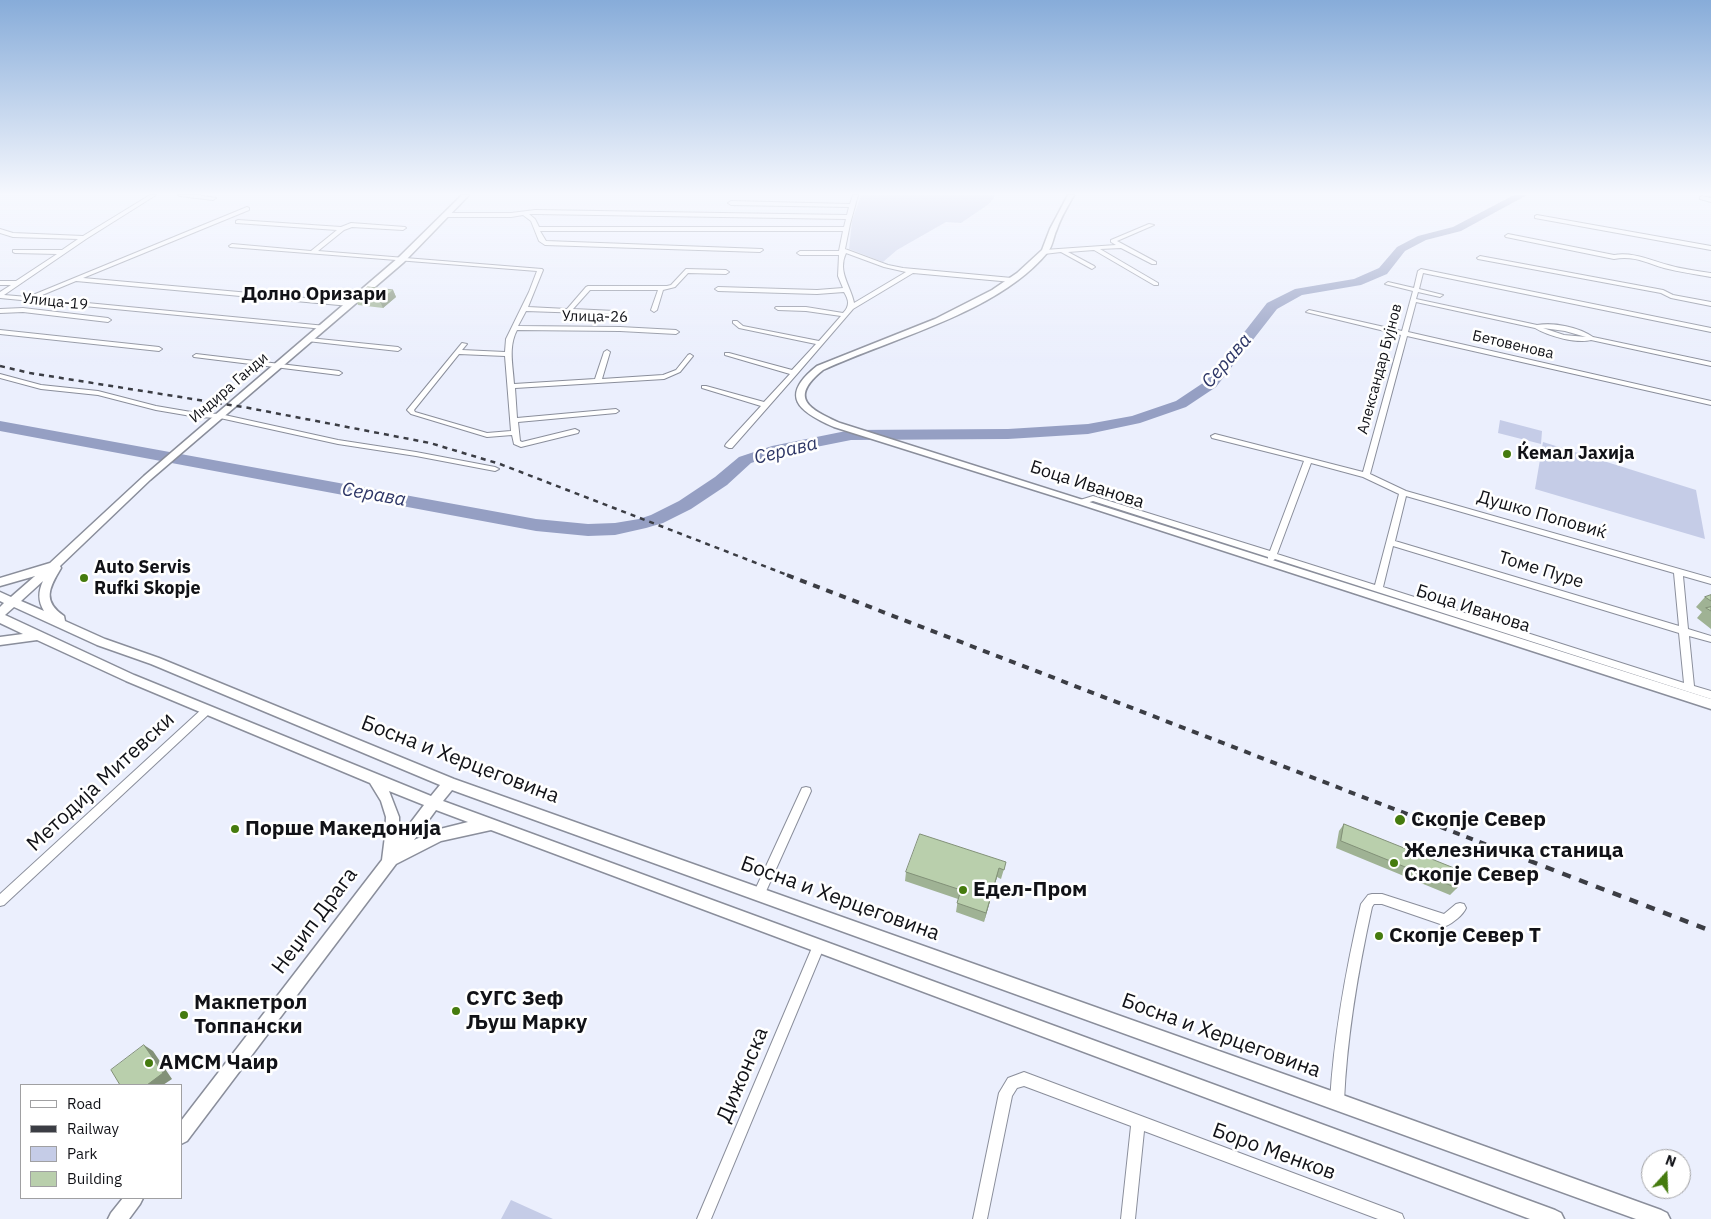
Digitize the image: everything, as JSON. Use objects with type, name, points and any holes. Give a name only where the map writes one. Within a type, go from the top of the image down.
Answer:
[{"type":"street","points":[[58,252],[64,252]]},
{"type":"street","points":[[0,296],[64,252]]},
{"type":"street","points":[[29,298],[142,252]]},
{"type":"street","points":[[313,252],[540,270],[509,339],[507,354],[512,386],[515,433],[517,442],[521,445],[575,431]]},
{"type":"street","name":"Индира Ганди","points":[[0,613],[163,465],[409,252]]},
{"type":"street","points":[[800,253],[824,252]]},
{"type":"street","points":[[843,252],[840,274],[842,285],[852,302],[851,308]]},
{"type":"street","points":[[846,252],[886,266],[912,271],[998,277],[1012,280]]},
{"type":"street","points":[[727,354],[792,376],[801,385],[806,378],[820,368],[970,305],[1012,280],[1044,252]]},
{"type":"street","points":[[1065,252],[1092,267]]},
{"type":"street","points":[[1101,252],[1156,284]]},
{"type":"street","points":[[1133,252],[1154,263]]},
{"type":"street","points":[[1588,252],[1649,266],[1662,268],[1664,266],[1711,275]]},
{"type":"street","points":[[1480,258],[1586,279],[1590,282],[1611,287],[1711,304]]},
{"type":"street","points":[[569,310],[588,288],[661,288],[673,286],[686,271],[726,272]]},
{"type":"street","points":[[729,446],[851,308],[912,271]]},
{"type":"street","name":"Александар Бујнов","points":[[1366,475],[1421,271],[1711,330]]},
{"type":"street","points":[[75,279],[350,304]]},
{"type":"street","points":[[0,283],[18,283]]},
{"type":"street","points":[[1388,284],[1440,294]]},
{"type":"street","points":[[654,310],[661,288]]},
{"type":"street","points":[[718,289],[817,292],[846,290]]},
{"type":"street","points":[[0,296],[324,327]]},
{"type":"street","points":[[1413,300],[1537,327],[1544,332],[1588,341],[1591,338],[1711,364]]},
{"type":"street","points":[[778,308],[806,309],[845,314]]},
{"type":"street","points":[[524,309],[613,312]]},
{"type":"street","name":"Улица-19","points":[[0,311],[23,310],[108,320]]},
{"type":"street","name":"Бетовенова","points":[[1309,312],[1711,403]]},
{"type":"street","points":[[735,322],[741,327],[821,343]]},
{"type":"street","name":"Улица-26","points":[[514,328],[620,329],[676,332]]},
{"type":"street","points":[[0,332],[159,350]]},
{"type":"street","points":[[309,340],[398,349]]},
{"type":"street","points":[[464,344],[410,410],[413,413],[440,422],[487,435],[515,433]]},
{"type":"street","points":[[459,352],[507,354]]},
{"type":"street","points":[[598,380],[607,352]]},
{"type":"street","points":[[196,356],[339,374]]},
{"type":"street","points":[[512,386],[664,377],[678,371],[690,356]]},
{"type":"street","points":[[0,376],[41,388],[98,393],[156,408],[197,415],[220,416],[338,442],[416,454],[495,470]]},
{"type":"street","name":"Боца Иванова","points":[[801,385],[799,392],[805,408],[837,425],[1583,658],[1711,704]]},
{"type":"street","points":[[704,387],[766,405]]},
{"type":"street","points":[[515,420],[616,411]]},
{"type":"street","name":"Душко Поповиќ","points":[[1215,436],[1366,475],[1402,492],[1711,581]]},
{"type":"street","points":[[1308,461],[1271,559],[1378,589],[1583,658],[1711,695]]},
{"type":"street","points":[[1378,589],[1402,492]]},
{"type":"street","name":"Томе Пуре","points":[[1390,542],[1711,639]]},
{"type":"street","points":[[0,582],[27,575],[64,556]]},
{"type":"street","points":[[64,556],[46,585],[45,606],[52,614],[65,621],[75,631]]},
{"type":"street","points":[[1678,571],[1689,688]]},
{"type":"street","name":"Босна и Херцеговина","points":[[0,596],[75,631],[164,665],[448,782],[1661,1219]]},
{"type":"street","points":[[0,618],[206,711],[433,804],[1556,1219]]},
{"type":"street","points":[[0,641],[39,636]]},
{"type":"street","name":"Методија Митевски","points":[[0,901],[206,711]]},
{"type":"street","points":[[374,780],[386,796],[394,820],[393,838],[387,863]]},
{"type":"street","name":"Неџип Драга","points":[[182,1134],[448,782]]},
{"type":"street","points":[[759,894],[806,791]]},
{"type":"street","points":[[387,863],[412,846],[438,834],[492,825]]},
{"type":"street","points":[[1337,1101],[1340,1053],[1351,981],[1367,904],[1372,898],[1382,899],[1446,920],[1460,908]]},
{"type":"street","name":"Дижонска","points":[[704,1219],[818,947]]},
{"type":"street","name":"Боро Менков","points":[[980,1219],[1006,1093],[1013,1083],[1024,1079],[1397,1219]]},
{"type":"street","points":[[1128,1219],[1138,1122]]},
{"type":"street","points":[[117,1219],[133,1199]]},
{"type":"green space","points":[[857,252],[895,252],[883,262]]},
{"type":"green space","points":[[1500,420],[1542,431],[1541,444],[1498,433]]},
{"type":"green space","points":[[1543,442],[1696,490],[1705,539],[1535,489]]},
{"type":"green space","points":[[511,1200],[553,1219],[501,1219]]},
{"type":"building","points":[[368,287],[393,290],[380,301],[355,298]]},
{"type":"building","points":[[1711,595],[1711,601],[1705,597]]},
{"type":"building","points":[[1344,824],[1459,870],[1457,888],[1341,841]]},
{"type":"building","name":"Едел-Пром","points":[[920,834],[1006,862],[1004,870],[999,868],[986,913],[957,903],[961,890],[906,872]]},
{"type":"building","name":"АМСМ Чаир","points":[[144,1045],[163,1073],[148,1084],[119,1084],[111,1070]]},
{"type":"waterway","name":"Серава","points":[[0,426],[536,525],[588,530],[615,529],[657,519],[685,505],[721,481],[745,460],[772,451],[851,435],[1008,434],[1088,429],[1135,420],[1181,404],[1211,384],[1272,306],[1299,292],[1357,282],[1383,271],[1399,252]]},
{"type":"railway","points":[[0,366],[30,373],[249,408],[430,443],[500,464],[790,576]]},
{"type":"railway","points":[[787,575],[1516,856]]},
{"type":"railway","points":[[1512,854],[1711,931]]},
{"type":"place","name":"Ќемал Јахија","points":[[1507,454]]},
{"type":"place","name":"Auto Servis Rufki Skopje","points":[[84,578]]},
{"type":"place","name":"Скопје Север","points":[[1400,820]]},
{"type":"place","name":"Порше Македонија","points":[[235,829]]},
{"type":"place","name":"Железничка станица Скопје Север","points":[[1394,863]]},
{"type":"place","name":"Едел-Пром","points":[[963,890]]},
{"type":"place","name":"Скопје Север Т","points":[[1379,936]]},
{"type":"place","name":"СУГС Зеф Љуш Марку","points":[[456,1011]]},
{"type":"place","name":"Макпетрол Топпански","points":[[184,1015]]},
{"type":"place","name":"АМСМ Чаир","points":[[149,1063]]},
{"type":"district","name":"Долно Оризари","points":[[314,295]]}]
